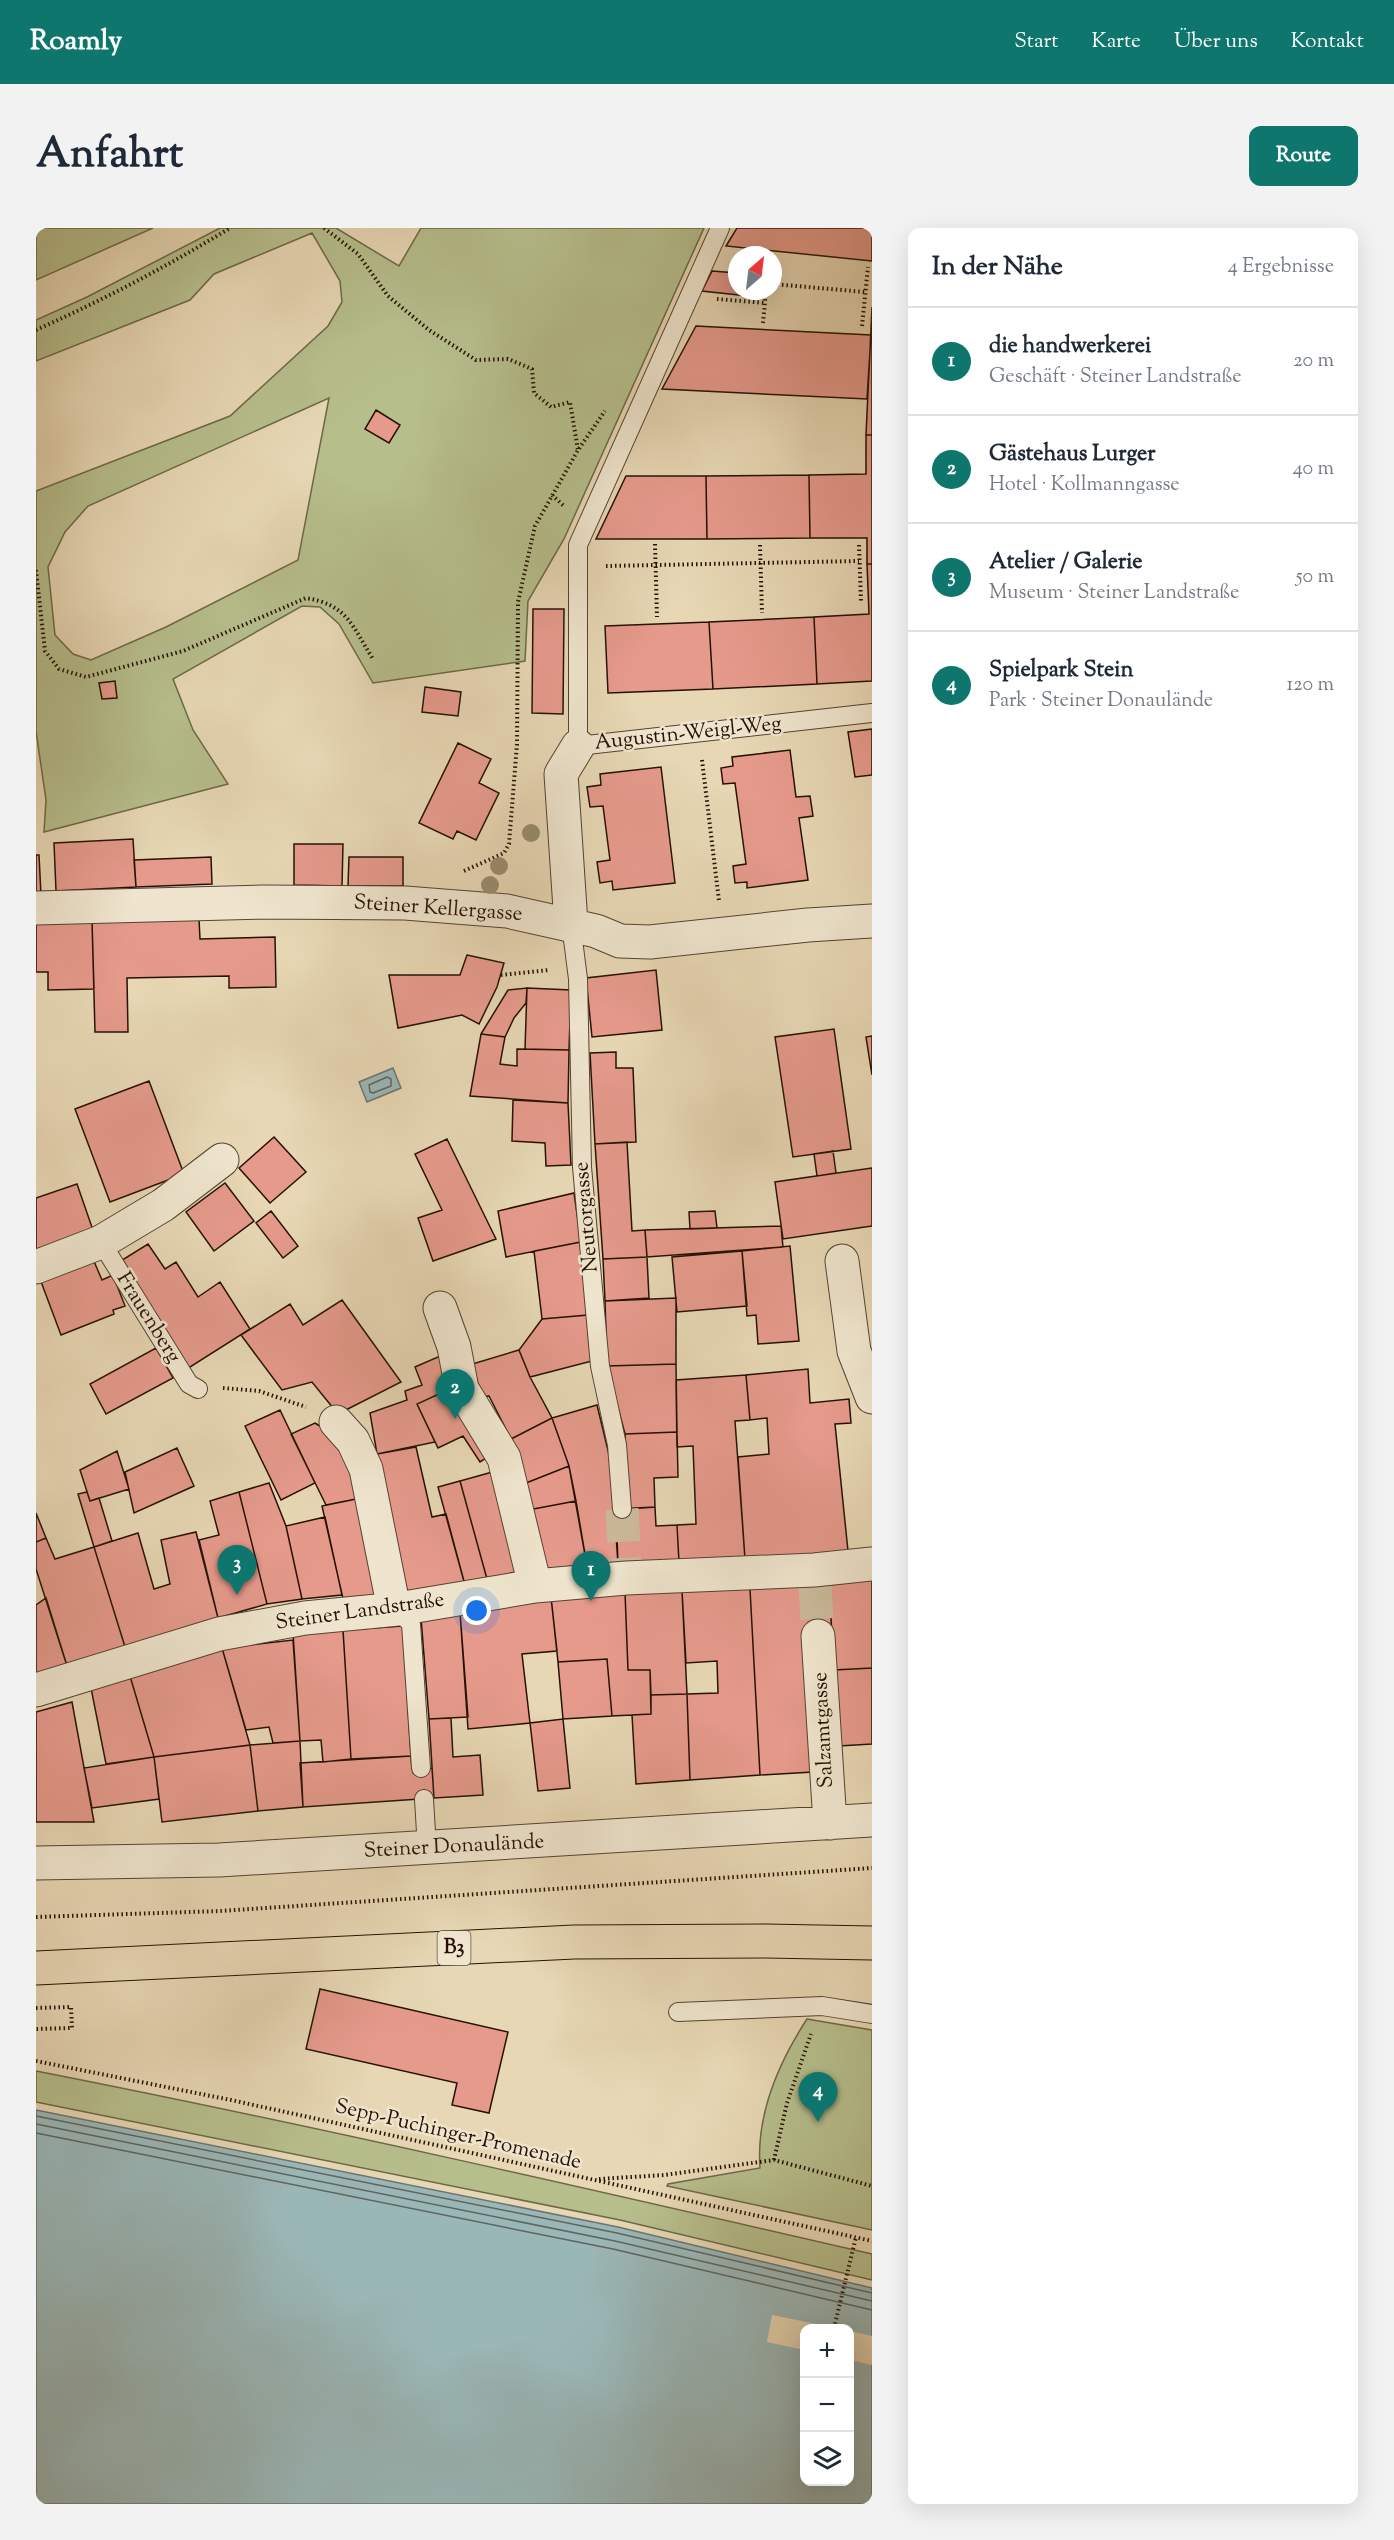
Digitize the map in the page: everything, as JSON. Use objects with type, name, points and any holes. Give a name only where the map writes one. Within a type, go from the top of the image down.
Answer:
[{"type":"main road","name":"B3","points":[[36,1968],[574,1942],[872,1943]]},
{"type":"street","name":"Augustin-Weigl-Weg","points":[[572,924],[561,774],[578,746]]},
{"type":"street","name":"Steiner Kellergasse","points":[[36,908],[263,902],[405,903],[507,910],[572,924],[620,941],[650,942],[808,925],[872,921]]},
{"type":"street","points":[[36,1267],[101,1242],[163,1205],[222,1160]]},
{"type":"street","points":[[842,1261],[854,1351],[872,1397]]},
{"type":"street","points":[[440,1308],[454,1347],[462,1389],[504,1458],[535,1586]]},
{"type":"street","points":[[336,1422],[353,1441],[366,1469],[392,1599],[398,1609]]},
{"type":"street","name":"Steiner Landstraße","points":[[36,1690],[219,1634],[305,1618],[398,1609],[625,1571],[814,1578],[872,1563]]},
{"type":"street","name":"Salzamtgasse","points":[[818,1636],[830,1823]]},
{"type":"street","name":"Steiner Donaulände","points":[[36,1863],[219,1860],[872,1820]]},
{"type":"lane","points":[[578,746],[578,545],[720,228]]},
{"type":"lane","name":"Augustin-Weigl-Weg","points":[[578,746],[872,713]]},
{"type":"lane","name":"Neutorgasse","points":[[572,924],[578,979],[584,1188],[600,1366],[617,1445],[622,1509]]},
{"type":"lane","name":"Frauenberg","points":[[101,1242],[189,1384],[198,1389]]},
{"type":"lane","points":[[398,1609],[411,1624],[421,1768]]},
{"type":"lane","points":[[424,1799],[427,1849]]},
{"type":"lane","points":[[678,2012],[822,2006],[872,2014]]},
{"type":"path","points":[[36,330],[136,281],[230,228]]},
{"type":"path","points":[[324,228],[358,254],[388,296],[429,330],[476,360],[508,359],[532,369],[534,393],[551,407],[570,402],[578,450]]},
{"type":"path","points":[[862,326],[867,267]]},
{"type":"path","points":[[782,285],[865,292]]},
{"type":"path","points":[[689,297],[765,303]]},
{"type":"path","points":[[763,323],[765,300]]},
{"type":"path","points":[[656,544],[657,617]]},
{"type":"path","points":[[859,544],[861,601]]},
{"type":"path","points":[[760,545],[762,613]]},
{"type":"path","points":[[578,567],[859,561]]},
{"type":"path","points":[[36,570],[45,651],[59,669],[86,676],[183,651],[306,597],[325,601],[342,611],[373,659]]},
{"type":"path","points":[[699,732],[721,913]]},
{"type":"path","points":[[509,844],[516,744]]},
{"type":"path","points":[[501,975],[550,970]]},
{"type":"path","points":[[198,1389],[230,1388],[259,1392],[302,1405],[336,1422]]},
{"type":"path","points":[[36,1917],[220,1911],[872,1868]]},
{"type":"path","points":[[774,2160],[787,2103],[822,2006]]},
{"type":"path","points":[[36,2008],[71,2007],[72,2028],[36,2029]]},
{"type":"path","name":"Sepp-Puchinger-Promenade","points":[[36,2061],[231,2100],[872,2241]]},
{"type":"path","points":[[592,2180],[664,2175],[774,2160],[872,2186]]},
{"type":"path","points":[[835,2324],[856,2237]]},
{"type":"green space","points":[[36,228],[153,228],[36,280]]},
{"type":"green space","points":[[220,228],[336,228],[399,266],[421,228],[704,228],[564,539],[528,601],[525,661],[373,683],[339,624],[320,607],[302,606],[173,679],[193,730],[228,784],[44,832],[46,800],[36,731],[36,491],[230,416],[328,326],[342,302],[340,281],[312,233],[214,274],[190,300],[36,361],[36,320],[87,297]],"holes":[[[329,398],[298,560],[166,627],[91,660],[73,654],[55,635],[48,567],[65,532],[88,506]]]},
{"type":"green space","points":[[807,2019],[872,2030],[872,2230],[667,2186],[760,2168],[762,2128],[766,2109],[787,2053]]},
{"type":"green space","points":[[36,2071],[350,2136],[872,2254],[872,2280],[620,2220],[36,2102]]},
{"type":"water","points":[[393,1068],[401,1088],[367,1102],[359,1082]]},
{"type":"water","points":[[36,2110],[618,2227],[872,2288],[872,2504],[36,2504]]},
{"type":"pier","points":[[772,2315],[816,2324],[800,2324],[800,2349],[767,2342]]},
{"type":"pier","points":[[854,2332],[872,2336],[872,2365],[854,2361]]},
{"type":"building","points":[[737,228],[872,228],[872,261],[782,252],[782,246],[726,246]]},
{"type":"building","points":[[712,271],[728,272],[728,294],[702,291]]},
{"type":"building","points":[[872,307],[872,435],[866,435]]},
{"type":"building","points":[[696,326],[871,335],[867,399],[662,389]]},
{"type":"building","points":[[376,410],[400,425],[389,443],[365,429]]},
{"type":"building","points":[[866,435],[872,435],[872,564],[867,564],[867,538],[810,538],[809,475],[866,474]]},
{"type":"building","points":[[809,475],[810,538],[707,539],[706,476]]},
{"type":"building","points":[[626,476],[706,476],[707,539],[596,539]]},
{"type":"building","points":[[867,564],[872,564],[872,681],[817,684],[814,617],[869,614]]},
{"type":"building","points":[[533,609],[564,609],[563,714],[532,713]]},
{"type":"building","points":[[814,617],[817,684],[713,689],[709,622]]},
{"type":"building","points":[[709,622],[713,689],[608,693],[605,626]]},
{"type":"building","points":[[115,681],[117,698],[102,699],[99,683]]},
{"type":"building","points":[[425,687],[461,692],[458,716],[422,712]]},
{"type":"building","points":[[872,729],[872,775],[855,777],[848,732]]},
{"type":"building","points":[[458,743],[491,759],[479,783],[499,793],[476,840],[457,831],[453,839],[419,823]]},
{"type":"building","points":[[790,750],[796,797],[810,796],[813,816],[799,818],[808,880],[747,888],[747,882],[735,883],[733,866],[746,864],[735,783],[723,784],[721,768],[733,766],[732,757]]},
{"type":"building","points":[[661,767],[675,883],[613,890],[612,881],[600,883],[597,862],[610,860],[603,806],[590,807],[587,787],[601,785],[600,774]]},
{"type":"building","points":[[133,839],[136,887],[56,891],[54,843]]},
{"type":"building","points":[[294,844],[343,844],[342,886],[294,885]]},
{"type":"building","points":[[36,855],[39,855],[41,895],[36,895]]},
{"type":"building","points":[[211,857],[212,884],[136,887],[134,860]]},
{"type":"building","points":[[349,857],[403,857],[403,886],[348,886]]},
{"type":"building","points":[[199,919],[200,939],[275,937],[276,987],[229,988],[229,976],[127,978],[128,1032],[95,1032],[92,921]]},
{"type":"building","points":[[92,921],[94,989],[48,990],[48,972],[36,972],[36,922]]},
{"type":"building","points":[[467,955],[504,963],[497,987],[479,1024],[462,1015],[398,1028],[389,975],[460,975]]},
{"type":"building","points":[[656,970],[662,1030],[592,1037],[586,978]]},
{"type":"building","points":[[527,988],[571,990],[569,1050],[525,1049]]},
{"type":"building","points":[[527,988],[526,1003],[514,1018],[505,1037],[481,1034],[508,990]]},
{"type":"building","points":[[834,1029],[851,1149],[793,1157],[775,1037]]},
{"type":"building","points":[[481,1034],[505,1037],[500,1064],[517,1066],[517,1049],[569,1050],[568,1103],[470,1096]]},
{"type":"building","points":[[872,1036],[872,1075],[866,1037]]},
{"type":"building","points":[[616,1052],[616,1068],[633,1068],[636,1142],[595,1144],[590,1053]]},
{"type":"building","points":[[149,1081],[184,1174],[110,1202],[75,1109]]},
{"type":"building","points":[[513,1100],[568,1103],[571,1165],[546,1166],[545,1143],[512,1141]]},
{"type":"building","points":[[274,1137],[306,1172],[270,1203],[239,1168]]},
{"type":"building","points":[[447,1139],[496,1239],[433,1261],[418,1218],[442,1210],[415,1154]]},
{"type":"building","points":[[627,1142],[632,1231],[645,1230],[647,1257],[603,1259],[595,1144]]},
{"type":"building","points":[[833,1151],[836,1173],[817,1176],[814,1154]]},
{"type":"building","points":[[872,1168],[872,1226],[783,1239],[775,1182]]},
{"type":"building","points":[[225,1183],[254,1221],[214,1251],[186,1212]]},
{"type":"building","points":[[77,1184],[95,1236],[36,1256],[36,1198]]},
{"type":"building","points":[[574,1193],[581,1242],[506,1257],[498,1211]]},
{"type":"building","points":[[271,1211],[298,1246],[283,1258],[256,1223]]},
{"type":"building","points":[[715,1211],[717,1228],[690,1229],[689,1212]]},
{"type":"building","points":[[781,1226],[783,1247],[647,1257],[645,1230]]},
{"type":"building","points":[[581,1242],[588,1315],[542,1319],[534,1251]]},
{"type":"building","points":[[148,1244],[165,1269],[176,1262],[198,1297],[220,1282],[250,1329],[187,1369],[119,1262]]},
{"type":"building","points":[[790,1246],[799,1341],[758,1344],[756,1315],[747,1316],[742,1251]]},
{"type":"building","points":[[742,1251],[747,1306],[677,1312],[672,1257]]},
{"type":"building","points":[[647,1257],[649,1298],[605,1301],[603,1259]]},
{"type":"building","points":[[93,1259],[102,1280],[113,1275],[125,1306],[113,1310],[114,1314],[61,1335],[40,1279]]},
{"type":"building","points":[[676,1298],[676,1364],[607,1366],[605,1301]]},
{"type":"building","points":[[342,1300],[401,1382],[338,1414],[312,1382],[282,1390],[241,1335],[290,1304],[303,1325]]},
{"type":"building","points":[[588,1315],[592,1361],[530,1377],[519,1350],[542,1319]]},
{"type":"building","points":[[156,1348],[173,1378],[106,1414],[90,1384]]},
{"type":"building","points":[[519,1350],[530,1377],[552,1418],[511,1439],[489,1396],[477,1397],[469,1365]]},
{"type":"building","points":[[447,1353],[452,1388],[417,1404],[435,1442],[377,1454],[370,1413],[407,1400],[405,1391],[422,1385],[415,1367]]},
{"type":"building","points":[[676,1364],[677,1432],[625,1434],[607,1366]]},
{"type":"building","points":[[808,1369],[810,1403],[849,1399],[851,1423],[835,1424],[848,1551],[745,1559],[738,1457],[769,1454],[767,1418],[750,1420],[746,1375]]},
{"type":"building","points":[[746,1375],[750,1420],[735,1421],[745,1559],[679,1562],[677,1525],[696,1524],[693,1446],[677,1447],[676,1380]]},
{"type":"building","points":[[452,1388],[494,1453],[480,1462],[463,1436],[438,1448],[417,1404]]},
{"type":"building","points":[[597,1405],[611,1463],[618,1564],[587,1566],[569,1466],[552,1418]]},
{"type":"building","points":[[280,1410],[315,1483],[281,1500],[245,1426]]},
{"type":"building","points":[[552,1418],[569,1466],[521,1485],[511,1439]]},
{"type":"building","points":[[315,1423],[340,1439],[361,1498],[326,1505],[291,1434]]},
{"type":"building","points":[[677,1432],[678,1477],[654,1478],[655,1507],[628,1509],[625,1434]]},
{"type":"building","points":[[416,1447],[432,1517],[446,1514],[465,1585],[401,1596],[377,1454]]},
{"type":"building","points":[[177,1448],[194,1486],[134,1513],[125,1472]]},
{"type":"building","points":[[117,1451],[129,1489],[90,1501],[80,1470]]},
{"type":"building","points":[[569,1466],[576,1501],[528,1510],[521,1485]]},
{"type":"building","points":[[496,1471],[524,1570],[487,1579],[460,1481]]},
{"type":"building","points":[[460,1481],[487,1579],[465,1585],[438,1487]]},
{"type":"building","points":[[269,1483],[286,1526],[302,1599],[267,1604],[239,1492]]},
{"type":"building","points":[[87,1492],[90,1501],[99,1498],[112,1541],[94,1547],[78,1494]]},
{"type":"building","points":[[239,1492],[267,1604],[218,1618],[199,1540],[219,1535],[210,1501]]},
{"type":"building","points":[[361,1498],[383,1594],[344,1603],[322,1506]]},
{"type":"building","points":[[576,1501],[587,1566],[539,1574],[528,1510]]},
{"type":"building","points":[[655,1507],[656,1526],[677,1525],[679,1562],[618,1564],[616,1509]]},
{"type":"building","points":[[36,1513],[46,1538],[36,1542]]},
{"type":"building","points":[[325,1517],[342,1595],[302,1599],[286,1526]]},
{"type":"building","points":[[196,1532],[218,1618],[126,1650],[94,1547],[138,1533],[154,1589],[170,1584],[161,1540]]},
{"type":"building","points":[[46,1538],[55,1559],[94,1547],[126,1650],[68,1669],[36,1569],[36,1542]]},
{"type":"building","points":[[872,1580],[872,1668],[834,1670],[829,1585]]},
{"type":"building","points":[[829,1585],[832,1635],[813,1772],[760,1775],[750,1589]]},
{"type":"building","points":[[750,1589],[760,1775],[690,1780],[687,1694],[718,1693],[717,1661],[686,1663],[682,1591]]},
{"type":"building","points":[[682,1591],[687,1694],[651,1695],[650,1670],[628,1670],[625,1592]]},
{"type":"building","points":[[625,1592],[628,1670],[650,1670],[651,1714],[612,1716],[607,1659],[558,1662],[551,1597]]},
{"type":"building","points":[[551,1597],[557,1651],[522,1654],[530,1723],[468,1729],[460,1612]]},
{"type":"building","points":[[46,1598],[68,1669],[36,1679],[36,1605]]},
{"type":"building","points":[[460,1612],[468,1717],[429,1719],[421,1618]]},
{"type":"building","points":[[403,1626],[411,1756],[351,1759],[343,1630]]},
{"type":"building","points":[[343,1630],[351,1759],[323,1762],[321,1740],[300,1741],[293,1633]]},
{"type":"building","points":[[293,1640],[300,1741],[273,1743],[269,1727],[246,1730],[222,1648]]},
{"type":"building","points":[[222,1648],[250,1745],[154,1757],[130,1676]]},
{"type":"building","points":[[607,1659],[612,1716],[563,1719],[558,1662]]},
{"type":"building","points":[[872,1668],[872,1744],[839,1746],[834,1670]]},
{"type":"building","points":[[130,1676],[154,1757],[106,1764],[91,1688]]},
{"type":"building","points":[[687,1694],[690,1780],[636,1784],[632,1715],[651,1714],[651,1695]]},
{"type":"building","points":[[72,1702],[94,1822],[36,1822],[36,1712]]},
{"type":"building","points":[[451,1718],[453,1757],[480,1755],[483,1795],[434,1798],[429,1719]]},
{"type":"building","points":[[563,1719],[570,1788],[538,1791],[530,1723]]},
{"type":"building","points":[[300,1741],[303,1807],[258,1811],[250,1745]]},
{"type":"building","points":[[250,1745],[258,1811],[162,1822],[154,1757]]},
{"type":"building","points":[[411,1756],[412,1769],[432,1768],[434,1798],[303,1807],[300,1763]]},
{"type":"building","points":[[154,1757],[159,1799],[92,1808],[84,1768]]},
{"type":"building","points":[[320,1989],[508,2032],[489,2113],[452,2105],[457,2083],[306,2049]]},
{"type":"tunnel","points":[[622,1509],[625,1564]]},
{"type":"tunnel","points":[[815,1586],[818,1636]]},
{"type":"place","name":"Gästehaus Lurger","points":[[455,1419]]},
{"type":"place","name":"Atelier / Galerie","points":[[237,1595]]},
{"type":"place","name":"die handwerkerei","points":[[591,1601]]},
{"type":"place","name":"Spielpark Stein","points":[[818,2122]]}]
